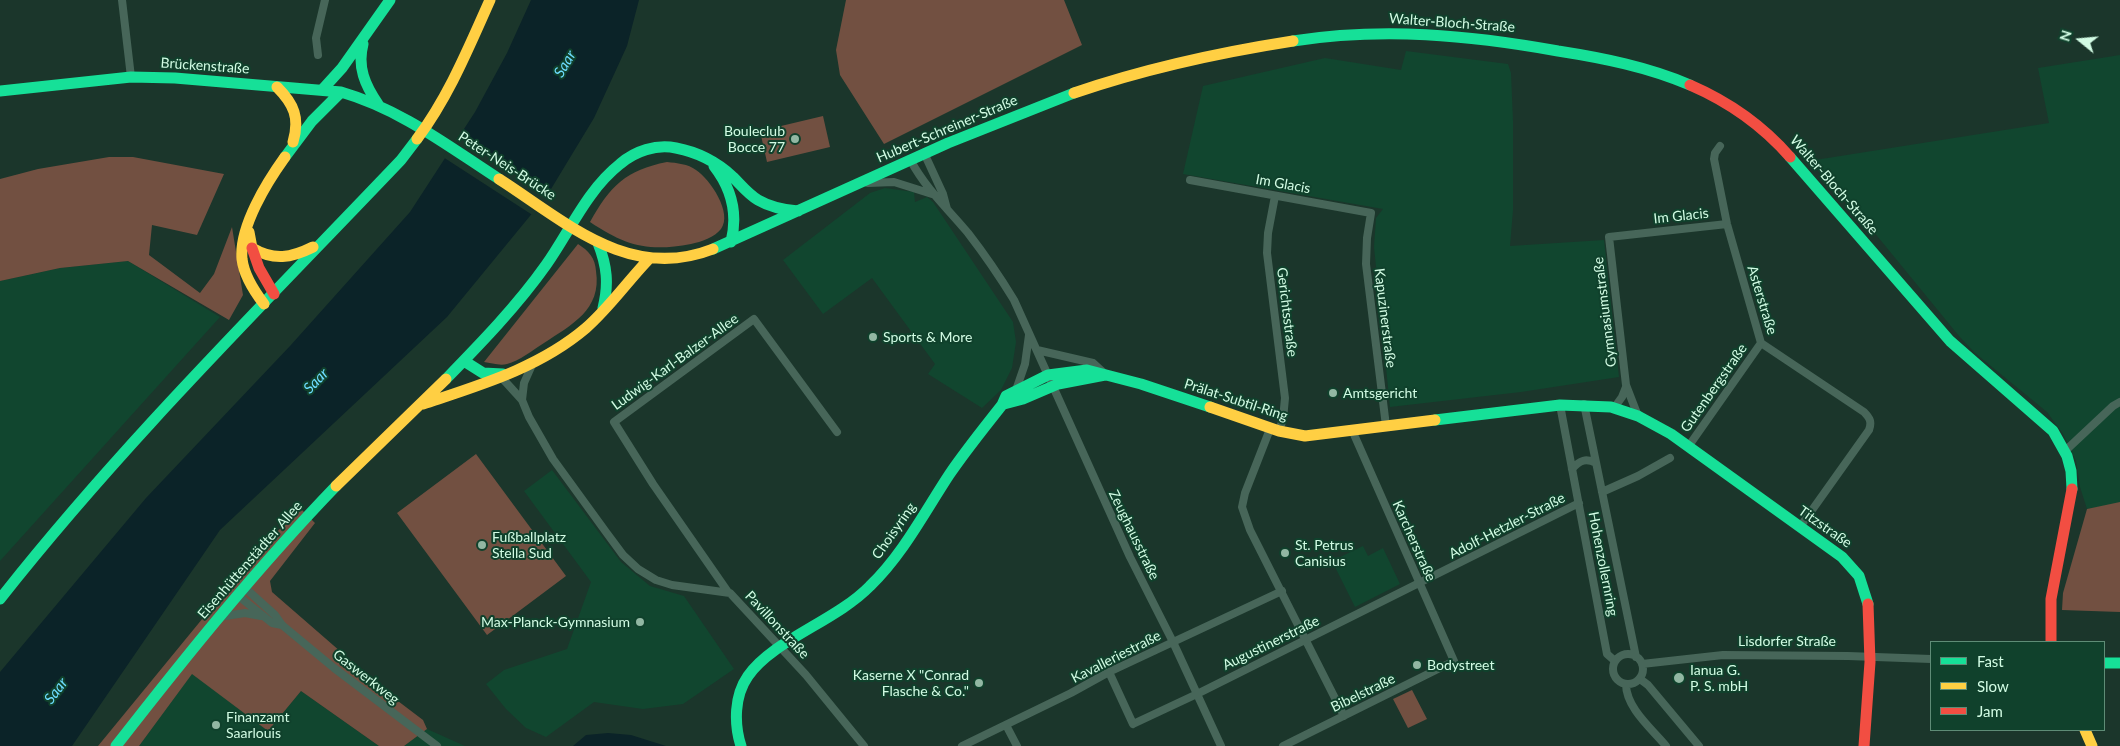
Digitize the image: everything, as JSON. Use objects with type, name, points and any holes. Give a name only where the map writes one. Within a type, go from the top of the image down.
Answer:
[{"type":"main road","points":[[322,90],[365,37],[390,0]]},
{"type":"main road","points":[[0,599],[23,569],[160,412],[402,160],[436,113],[465,59],[490,0]]},
{"type":"main road","name":"Walter-Bloch-Straße","points":[[1323,37],[1361,33],[1413,33],[1472,37],[1632,65],[1674,77],[1723,100],[1765,131],[1783,149],[1950,341],[2048,426],[2057,436],[2065,451],[2072,478],[2071,497],[2050,602],[2051,641]]},
{"type":"main road","points":[[365,37],[360,54],[361,73],[368,90],[378,104]]},
{"type":"main road","name":"Hubert-Schreiner-Straße","points":[[596,242],[615,252],[648,260],[690,258],[731,242],[856,185],[1065,96],[1150,69],[1242,49],[1323,37]]},
{"type":"main road","name":"Brückenstraße","points":[[0,91],[131,77],[175,78],[341,92],[378,104],[403,116]]},
{"type":"main road","points":[[277,87],[296,111],[298,130],[291,149]]},
{"type":"main road","points":[[264,304],[249,282],[245,271],[242,253],[244,237],[249,223],[262,194],[291,149],[321,110],[341,92]]},
{"type":"main road","name":"Peter-Neis-Brücke","points":[[403,116],[596,242]]},
{"type":"main road","name":"Eisenhüttenstädter Allee","points":[[116,746],[241,591],[311,511],[464,361],[500,322],[532,283],[604,177],[628,157],[650,148],[670,147],[688,150],[706,158],[733,176],[753,197],[782,210],[798,211]]},
{"type":"main road","points":[[706,158],[717,169],[731,198],[735,222],[731,242]]},
{"type":"main road","points":[[249,223],[252,248],[259,268],[274,294]]},
{"type":"main road","points":[[252,248],[273,258],[285,259],[298,255],[324,241]]},
{"type":"main road","points":[[596,242],[609,272],[609,284],[602,312]]},
{"type":"main road","name":"Eisenhüttenstädter Allee","points":[[420,405],[507,376],[532,365],[559,348],[586,328],[648,260]]},
{"type":"main road","name":"Eisenhüttenstädter Allee","points":[[464,361],[483,373],[507,376]]},
{"type":"main road","name":"Prälat-Subtil-Ring","points":[[1106,375],[1141,384],[1275,430],[1305,436],[1560,404],[1584,404],[1614,408],[1632,414]]},
{"type":"main road","name":"Choisyring","points":[[741,746],[738,738],[736,714],[739,694],[748,676],[764,659],[853,602],[881,574],[897,556],[962,456],[992,416],[1004,404],[1006,396],[1016,390],[1050,380],[1088,380],[1106,375]]},
{"type":"main road","name":"Choisyring","points":[[1004,404],[1016,403],[1050,380]]},
{"type":"main road","name":"Titzstraße","points":[[1632,414],[1671,434],[1848,561],[1862,580],[1867,597],[1870,620],[1870,657],[1864,746]]},
{"type":"main road","points":[[0,584],[23,569]]},
{"type":"main road","points":[[2105,663],[2120,663]]},
{"type":"main road","points":[[2085,731],[2092,746]]},
{"type":"street","points":[[122,0],[131,77]]},
{"type":"street","points":[[318,56],[316,38],[325,0]]},
{"type":"street","name":"Asterstraße","points":[[1720,146],[1715,153],[1714,159],[1727,224],[1761,343],[1864,412],[1870,417],[1872,424],[1800,527]]},
{"type":"street","name":"Zeughausstraße","points":[[925,155],[943,194],[947,209]]},
{"type":"street","name":"Zeughausstraße","points":[[911,161],[932,194],[947,209],[998,273],[1030,333],[1130,558],[1173,642],[1222,746]]},
{"type":"street","name":"Im Glacis","points":[[1190,180],[1371,212]]},
{"type":"street","name":"Zeughausstraße","points":[[856,185],[883,181],[894,182],[932,194]]},
{"type":"street","name":"Gerichtsstraße","points":[[1275,196],[1268,233],[1267,253],[1286,398],[1283,419],[1275,430],[1245,493],[1242,507],[1250,530],[1344,716]]},
{"type":"street","name":"Kapuzinerstraße","points":[[1371,212],[1366,264],[1386,426]]},
{"type":"street","name":"Im Glacis","points":[[1609,237],[1727,224]]},
{"type":"street","name":"Gymnasiumstraße","points":[[1609,237],[1626,385],[1632,414]]},
{"type":"street","name":"Ludwig-Karl-Balzer-Allee","points":[[728,592],[653,484],[614,422],[754,320],[837,432]]},
{"type":"street","points":[[1016,390],[1025,364],[1030,333]]},
{"type":"street","name":"Gutenbergstraße","points":[[1688,447],[1761,343]]},
{"type":"street","name":"Prälat-Subtil-Ring","points":[[1037,350],[1093,363],[1106,375]]},
{"type":"street","points":[[522,400],[524,383],[532,365]]},
{"type":"street","name":"Pavillonstraße","points":[[507,376],[553,459],[623,555],[638,569],[656,580],[689,589],[728,592],[782,648],[864,746]]},
{"type":"street","name":"Gymnasiumstraße","points":[[1614,408],[1622,398],[1626,385]]},
{"type":"street","points":[[2065,451],[2108,410],[2120,402]]},
{"type":"street","name":"Hohenzollernring","points":[[1560,404],[1607,654],[1615,661]]},
{"type":"street","name":"Hohenzollernring","points":[[1584,404],[1636,656]]},
{"type":"street","name":"Karcherstraße","points":[[1352,430],[1454,661]]},
{"type":"street","points":[[1602,492],[1638,476],[1670,458]]},
{"type":"street","points":[[1572,469],[1581,460],[1586,459],[1596,463]]},
{"type":"street","name":"Adolf-Hetzler-Straße","points":[[1419,584],[1579,503]]},
{"type":"street","name":"Augustinerstraße","points":[[1109,672],[1133,724],[1419,584]]},
{"type":"street","name":"Gaswerkweg","points":[[241,591],[261,616],[272,623],[282,625]]},
{"type":"street","name":"Gaswerkweg","points":[[241,591],[275,615],[282,625],[334,668],[437,746]]},
{"type":"street","name":"Kavalleriestraße","points":[[962,746],[1109,672],[1282,591]]},
{"type":"street","name":"Gaswerkweg","points":[[220,617],[245,613],[261,616]]},
{"type":"street","points":[[1625,654],[1636,656],[1642,664],[1643,673],[1640,679],[1634,683],[1626,684],[1618,681],[1613,671],[1615,661],[1625,654]]},
{"type":"street","name":"Lisdorfer Straße","points":[[1642,664],[1723,655],[1870,657],[1930,660]]},
{"type":"street","name":"Bibelstraße","points":[[1283,746],[1454,661]]},
{"type":"street","points":[[1640,679],[1648,685],[1699,746]]},
{"type":"street","points":[[1626,684],[1627,695],[1632,706],[1666,746]]},
{"type":"street","points":[[1006,725],[1016,746]]},
{"type":"shaded area","points":[[846,0],[1064,0],[1082,45],[884,144],[840,75],[836,50]]},
{"type":"shaded area","points":[[1406,51],[1508,64],[1511,73],[1513,121],[1513,210],[1510,246],[1604,240],[1619,377],[1521,392],[1390,407],[1374,247],[1376,218],[1383,209],[1183,174],[1203,86],[1325,58],[1401,70]]},
{"type":"shaded area","points":[[2120,55],[2120,503],[2087,509],[2080,487],[2076,461],[2063,434],[2047,412],[1975,353],[1959,336],[1815,160],[2049,123],[2038,68]]},
{"type":"shaded area","name":"Bouleclub Bocce 77","points":[[823,116],[830,147],[767,162],[760,131]]},
{"type":"shaded area","points":[[109,157],[133,157],[224,174],[197,235],[152,225],[149,255],[200,293],[214,274],[232,227],[243,295],[229,320],[128,261],[60,268],[0,281],[0,179],[38,169]]},
{"type":"shaded area","points":[[667,162],[693,168],[702,174],[713,188],[722,206],[724,222],[721,229],[712,237],[691,244],[650,247],[626,242],[590,222],[612,189],[640,170]]},
{"type":"shaded area","points":[[885,188],[914,192],[915,202],[927,197],[933,202],[1013,322],[1016,342],[1012,368],[1001,390],[982,408],[928,374],[935,364],[872,278],[823,314],[783,260],[870,193]]},
{"type":"shaded area","points":[[578,244],[591,255],[596,271],[597,285],[589,306],[582,315],[564,330],[516,360],[501,365],[484,362]]},
{"type":"shaded area","points":[[128,261],[220,317],[0,561],[0,281],[60,268]]},
{"type":"shaded area","name":"Fußballplatz Stella Sud","points":[[476,454],[566,576],[487,635],[397,513]]},
{"type":"shaded area","name":"Max-Planck-Gymnasium","points":[[552,470],[621,562],[650,586],[684,596],[734,669],[683,704],[643,709],[594,702],[546,737],[526,728],[506,709],[486,684],[504,670],[567,649],[591,582],[524,491]]},
{"type":"shaded area","points":[[2120,502],[2120,612],[2062,610],[2063,593],[2087,509]]},
{"type":"shaded area","points":[[301,509],[315,523],[270,581],[272,592],[394,698],[423,720],[427,729],[404,746],[379,746],[301,691],[268,731],[192,674],[139,746],[98,746],[262,546]]},
{"type":"shaded area","points":[[1363,546],[1368,556],[1383,548],[1400,584],[1355,607],[1332,561]]},
{"type":"shaded area","points":[[192,673],[268,731],[301,691],[379,746],[139,746]]},
{"type":"shaded area","points":[[1412,690],[1427,719],[1408,728],[1393,699]]},
{"type":"shaded area","points":[[427,729],[465,746],[404,746]]},
{"type":"water","name":"Saar","points":[[531,0],[639,0],[627,46],[594,118],[548,194],[447,317],[220,530],[72,746],[0,746],[0,672],[146,498],[290,346],[410,212],[475,112],[507,53]]},
{"type":"water","points":[[608,733],[631,735],[666,746],[573,746],[586,735]]},
{"type":"pier","points":[[457,136],[550,196],[534,216],[443,157]]},
{"type":"traffic: fast","points":[[322,90],[342,68],[390,0]]},
{"type":"traffic: fast","points":[[1293,41],[1360,34],[1459,37],[1525,45],[1608,60],[1642,68],[1690,85]]},
{"type":"traffic: fast","points":[[363,44],[361,52],[363,76],[378,104]]},
{"type":"traffic: fast","points":[[0,91],[131,77],[175,78],[341,92],[363,99],[403,118],[442,141],[499,179]]},
{"type":"traffic: fast","points":[[285,157],[312,121],[341,92]]},
{"type":"traffic: fast","points":[[713,249],[948,143],[1074,93]]},
{"type":"traffic: fast","points":[[0,599],[95,485],[195,375],[401,160],[417,139]]},
{"type":"traffic: fast","points":[[446,379],[498,324],[535,280],[555,252],[588,198],[608,174],[632,155],[661,147],[692,152],[720,167],[758,200],[777,208],[798,211]]},
{"type":"traffic: fast","points":[[1790,157],[1950,341],[2053,431],[2067,456],[2071,471],[2072,489]]},
{"type":"traffic: fast","points":[[714,166],[725,184],[732,202],[734,222],[731,242]]},
{"type":"traffic: fast","points":[[598,243],[606,275],[603,308]]},
{"type":"traffic: fast","points":[[464,361],[483,373],[503,374]]},
{"type":"traffic: fast","points":[[741,746],[736,719],[740,692],[748,676],[759,663],[773,652],[840,610],[882,574],[903,547],[968,448],[1002,405],[1006,396],[1048,375],[1087,370],[1141,384],[1210,407]]},
{"type":"traffic: fast","points":[[1004,404],[1023,399],[1058,384],[1105,375]]},
{"type":"traffic: fast","points":[[1435,420],[1560,405],[1611,407],[1638,416],[1671,434],[1842,557],[1859,576],[1868,604]]},
{"type":"traffic: fast","points":[[116,746],[223,613],[336,486]]},
{"type":"traffic: fast","points":[[2105,663],[2120,663]]},
{"type":"traffic: slow","points":[[417,139],[448,89],[490,0]]},
{"type":"traffic: slow","points":[[1074,93],[1182,62],[1293,41]]},
{"type":"traffic: slow","points":[[277,87],[288,99],[294,112],[296,126],[293,142]]},
{"type":"traffic: slow","points":[[264,304],[247,277],[242,259],[242,246],[256,205],[285,157]]},
{"type":"traffic: slow","points":[[499,179],[574,229],[626,253],[654,258],[682,257],[713,249]]},
{"type":"traffic: slow","points":[[249,232],[252,248],[268,255],[290,256],[313,247]]},
{"type":"traffic: slow","points":[[423,404],[508,374],[529,365],[568,342],[602,312],[648,260]]},
{"type":"traffic: slow","points":[[336,486],[446,379]]},
{"type":"traffic: slow","points":[[1210,407],[1279,431],[1305,436],[1435,420]]},
{"type":"traffic: slow","points":[[2085,731],[2092,746]]},
{"type":"traffic: jam","points":[[1690,85],[1704,91],[1744,115],[1790,157]]},
{"type":"traffic: jam","points":[[252,248],[259,268],[274,294]]},
{"type":"traffic: jam","points":[[2051,641],[2051,599],[2072,489]]},
{"type":"traffic: jam","points":[[1864,746],[1870,662],[1868,604]]},
{"type":"place","name":"Bouleclub Bocce 77","points":[[795,139]]},
{"type":"place","name":"Sports & More","points":[[873,337]]},
{"type":"place","name":"Amtsgericht","points":[[1333,393]]},
{"type":"place","name":"Fußballplatz Stella Sud","points":[[482,545]]},
{"type":"place","name":"St. Petrus Canisius","points":[[1285,553]]},
{"type":"place","name":"Max-Planck-Gymnasium","points":[[640,622]]},
{"type":"place","name":"Bodystreet","points":[[1417,665]]},
{"type":"place","name":"Ianua G. P. S. mbH","points":[[1679,678]]},
{"type":"place","name":"Kaserne X \"Conrad Flasche & Co.\"","points":[[979,683]]},
{"type":"place","name":"Finanzamt Saarlouis","points":[[216,725]]}]
